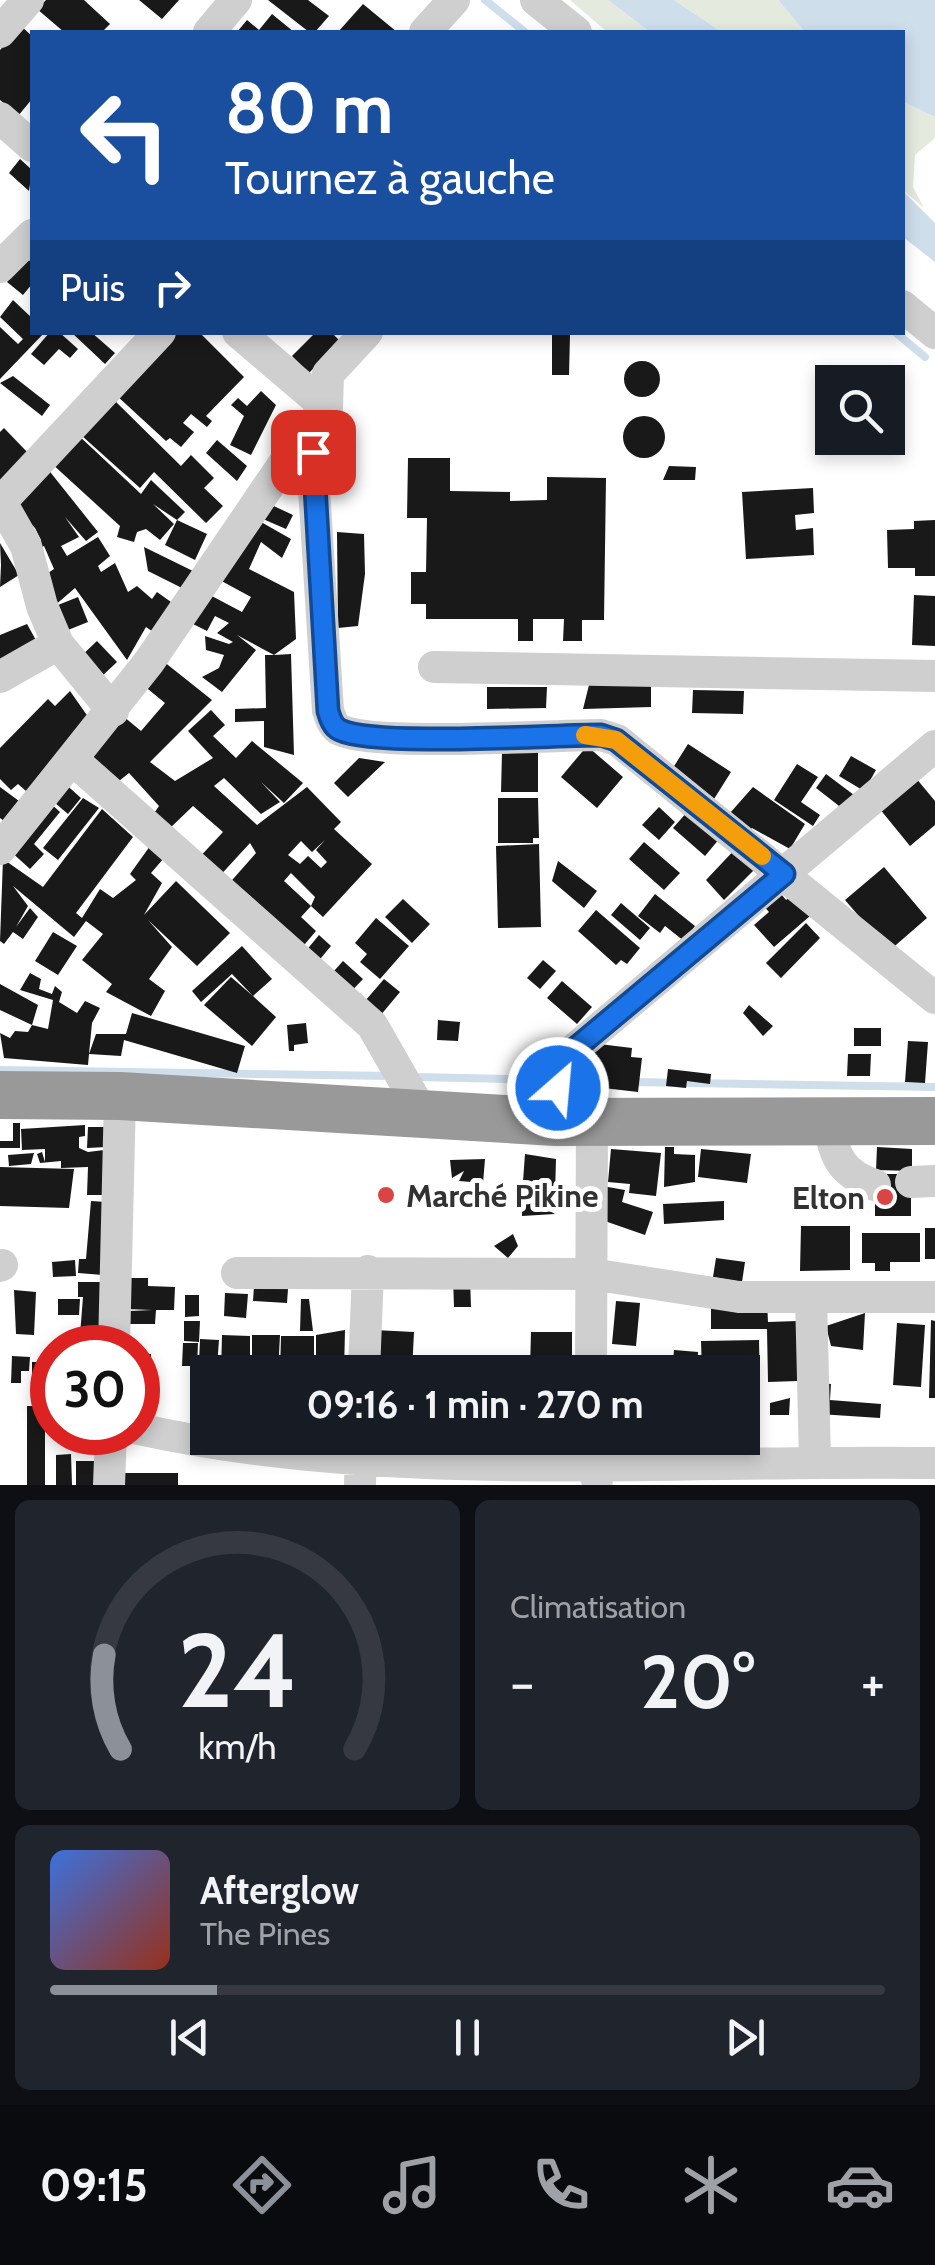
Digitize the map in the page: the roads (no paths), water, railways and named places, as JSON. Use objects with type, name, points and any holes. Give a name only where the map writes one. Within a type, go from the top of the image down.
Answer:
[{"type":"highway","points":[[0,1095],[120,1096],[574,1122],[935,1121]]},
{"type":"street","points":[[0,32],[28,0]]},
{"type":"street","points":[[212,30],[236,0]]},
{"type":"street","points":[[427,30],[454,0]]},
{"type":"street","points":[[536,0],[574,30]]},
{"type":"street","points":[[0,118],[30,144]]},
{"type":"street","points":[[0,267],[30,237]]},
{"type":"street","points":[[905,309],[935,334]]},
{"type":"street","points":[[113,711],[58,644],[42,606],[26,546],[1,503],[157,335]]},
{"type":"street","points":[[241,335],[319,417]]},
{"type":"street","points":[[364,335],[328,374],[319,417],[328,711],[333,724],[340,730],[382,737],[601,735],[616,740],[935,998]]},
{"type":"street","points":[[0,849],[113,711],[319,417]]},
{"type":"street","points":[[0,677],[58,644]]},
{"type":"street","points":[[434,667],[935,676]]},
{"type":"street","points":[[591,1355],[592,1274],[574,1122],[559,1074],[577,1047],[935,746]]},
{"type":"street","points":[[72,759],[372,1026],[422,1114]]},
{"type":"street","points":[[115,1325],[120,1096]]},
{"type":"street","points":[[829,1122],[840,1164],[852,1177],[875,1185]]},
{"type":"street","points":[[365,1355],[368,1270]]},
{"type":"street","points":[[237,1274],[368,1270],[592,1274],[739,1297],[935,1297]]},
{"type":"street","points":[[811,1297],[815,1461]]},
{"type":"street","points":[[160,1436],[211,1453],[360,1480],[597,1480],[815,1461],[935,1462]]},
{"type":"street","points":[[110,1485],[111,1455]]},
{"type":"street","points":[[360,1480],[361,1455]]},
{"type":"street","points":[[595,1455],[597,1480]]},
{"type":"water","points":[[608,0],[674,0],[719,30],[647,30]]},
{"type":"water","points":[[778,0],[935,0],[935,117],[905,103],[905,30],[803,30]]},
{"type":"water","points":[[905,193],[935,223],[935,262],[905,239]]},
{"type":"waterway","points":[[485,0],[522,30]]},
{"type":"waterway","points":[[899,335],[925,357]]},
{"type":"waterway","points":[[0,1070],[391,1076]]},
{"type":"waterway","points":[[415,1077],[551,1080]]},
{"type":"waterway","points":[[565,1080],[596,1081]]},
{"type":"waterway","points":[[630,1082],[935,1087]]},
{"type":"place","name":"Marché Pikine","points":[[386,1195]]},
{"type":"place","name":"Elton","points":[[885,1197]]}]
